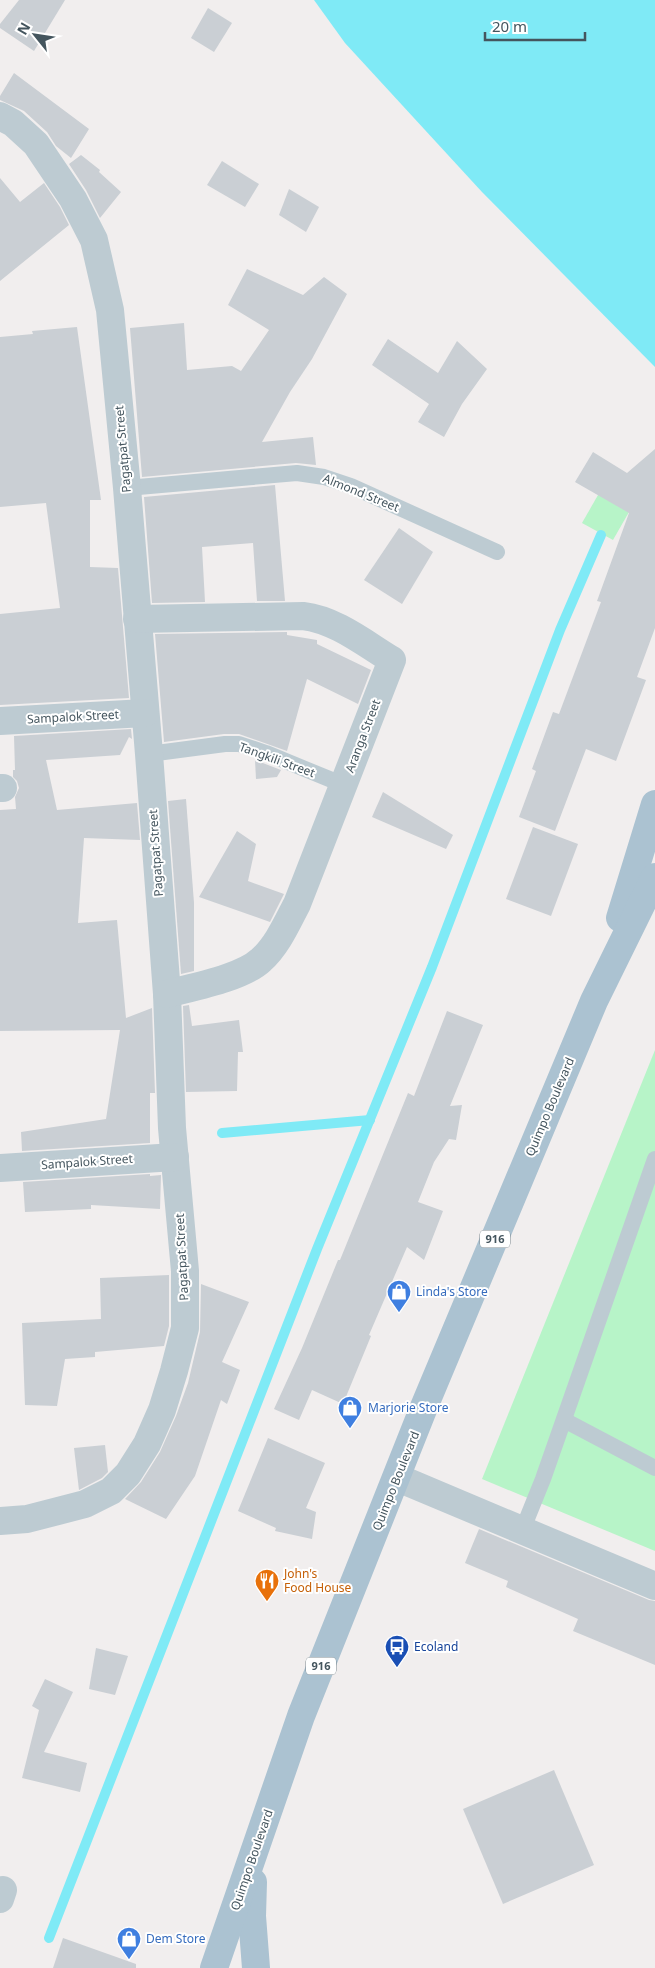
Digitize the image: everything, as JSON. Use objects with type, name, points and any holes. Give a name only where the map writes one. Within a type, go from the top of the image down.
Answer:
[{"type":"main road","name":"Quimpo Boulevard","points":[[594,1001],[655,804]]},
{"type":"main road","name":"Quimpo Boulevard","points":[[214,1968],[254,1857],[301,1716],[398,1478],[424,1407],[594,1001],[655,877]]},
{"type":"main road","points":[[254,1857],[252,1916],[256,1968]]},
{"type":"street","name":"Pagatpat Street","points":[[0,116],[13,123],[36,144],[73,199],[94,240],[110,310],[149,754],[167,994],[172,1128],[185,1272],[185,1328],[162,1410],[147,1444],[128,1474],[111,1491],[85,1504],[27,1519],[0,1521]]},
{"type":"street","name":"Aranga Street","points":[[137,619],[200,616],[303,616],[319,618],[333,624],[392,660],[297,904],[281,934],[261,960],[240,973],[167,994]]},
{"type":"street","name":"Sampalok Street","points":[[0,721],[145,713]]},
{"type":"street","name":"Sampalok Street","points":[[0,1168],[175,1157]]},
{"type":"street","points":[[398,1478],[655,1586]]},
{"type":"lane","name":"Almond Street","points":[[127,488],[297,473],[312,474],[351,486],[497,552]]},
{"type":"lane","name":"Tangkili Street","points":[[149,754],[225,744],[239,744],[266,753],[344,786]]},
{"type":"lane","points":[[522,1531],[564,1420],[654,1167]]},
{"type":"lane","points":[[564,1420],[654,1467]]},
{"type":"green space","points":[[606,481],[637,498],[613,540],[582,523]]},
{"type":"green space","points":[[655,1050],[655,1551],[482,1479]]},
{"type":"water","points":[[314,0],[655,0],[655,367],[482,192],[345,43]]},
{"type":"building","points":[[19,0],[65,0],[34,51],[0,28],[0,24]]},
{"type":"building","points":[[208,8],[232,23],[214,52],[191,38]]},
{"type":"building","points":[[14,73],[89,129],[71,158],[56,146],[47,132],[24,111],[0,100],[0,96]]},
{"type":"building","points":[[81,155],[100,170],[99,172],[121,192],[100,218],[86,190],[69,164]]},
{"type":"building","points":[[222,161],[259,184],[245,207],[207,185]]},
{"type":"building","points":[[0,178],[20,202],[44,183],[69,225],[0,281]]},
{"type":"building","points":[[289,189],[319,207],[306,232],[279,215]]},
{"type":"building","points":[[247,269],[303,295],[324,277],[347,294],[312,359],[290,392],[262,442],[313,437],[316,465],[296,463],[142,477],[130,328],[184,323],[187,370],[232,366],[241,371],[269,330],[228,305]]},
{"type":"building","points":[[77,327],[101,500],[90,500],[90,567],[118,568],[129,698],[0,705],[0,614],[60,608],[46,503],[0,507],[0,337],[33,334],[32,331]]},
{"type":"building","points":[[388,339],[438,373],[457,341],[487,369],[462,404],[444,437],[418,422],[429,404],[372,365]]},
{"type":"building","points":[[655,449],[655,628],[637,677],[646,680],[616,761],[586,749],[555,831],[519,817],[536,771],[532,769],[553,712],[559,714],[601,602],[597,601],[629,513],[575,482],[593,452],[627,473]]},
{"type":"building","points":[[275,485],[285,601],[257,601],[253,543],[202,547],[205,602],[152,603],[144,497]]},
{"type":"building","points":[[399,528],[433,552],[402,604],[364,580]]},
{"type":"building","points":[[287,632],[287,635],[317,640],[317,644],[371,670],[358,704],[307,679],[287,751],[239,734],[224,734],[164,742],[155,634]]},
{"type":"building","points":[[131,729],[132,739],[129,737],[120,755],[46,760],[57,810],[137,803],[140,840],[84,838],[78,923],[117,920],[126,1018],[152,1008],[155,1093],[150,1093],[150,1143],[22,1151],[21,1132],[106,1119],[120,1030],[0,1031],[0,810],[16,809],[15,797],[19,788],[17,781],[13,777],[13,770],[15,770],[14,736]]},
{"type":"building","points":[[255,760],[281,770],[277,777],[256,779]]},
{"type":"building","points":[[383,792],[453,835],[446,849],[372,817]]},
{"type":"building","points":[[186,799],[194,903],[194,971],[181,974],[168,801]]},
{"type":"building","points":[[533,827],[578,844],[551,916],[506,899]]},
{"type":"building","points":[[237,831],[256,844],[248,881],[284,894],[270,922],[199,897]]},
{"type":"building","points":[[189,1005],[192,1026],[239,1020],[243,1052],[238,1052],[237,1091],[186,1092],[183,1006]]},
{"type":"building","points":[[447,1011],[483,1025],[450,1106],[462,1105],[456,1140],[449,1139],[434,1162],[418,1202],[443,1211],[424,1260],[407,1247],[369,1335],[371,1336],[343,1404],[312,1390],[299,1420],[274,1409],[302,1348],[338,1260],[340,1260],[408,1093],[414,1096]]},
{"type":"building","points":[[150,1174],[150,1176],[161,1175],[160,1209],[91,1205],[91,1209],[25,1212],[23,1182]]},
{"type":"building","points":[[169,1275],[169,1326],[164,1346],[95,1352],[95,1357],[65,1359],[57,1406],[25,1405],[22,1323],[101,1319],[100,1278]]},
{"type":"building","points":[[201,1284],[249,1302],[222,1362],[240,1370],[227,1404],[221,1400],[195,1476],[166,1519],[125,1499],[141,1482],[160,1452],[188,1383],[200,1332]]},
{"type":"building","points":[[268,1438],[325,1463],[306,1508],[316,1512],[312,1539],[275,1531],[276,1528],[238,1511]]},
{"type":"building","points":[[105,1445],[108,1472],[102,1478],[79,1490],[74,1448]]},
{"type":"building","points":[[479,1529],[655,1601],[655,1665],[573,1631],[578,1619],[506,1587],[508,1581],[465,1563]]},
{"type":"building","points":[[96,1648],[128,1656],[115,1695],[89,1689]]},
{"type":"building","points":[[45,1679],[73,1692],[44,1752],[87,1763],[80,1792],[22,1778],[39,1710],[32,1706]]},
{"type":"building","points":[[554,1770],[594,1865],[503,1904],[463,1809]]},
{"type":"building","points":[[63,1938],[136,1964],[136,1968],[53,1968]]},
{"type":"waterway","points":[[49,1938],[317,1249],[432,967],[560,630],[601,535]]},
{"type":"waterway","points":[[222,1133],[370,1120]]},
{"type":"place","name":"Linda's Store","points":[[399,1313]]},
{"type":"place","name":"Marjorie Store","points":[[350,1429]]},
{"type":"place","name":"John's Food House","points":[[267,1602]]},
{"type":"place","name":"Ecoland","points":[[397,1668]]},
{"type":"place","name":"Dem Store","points":[[129,1960]]}]
